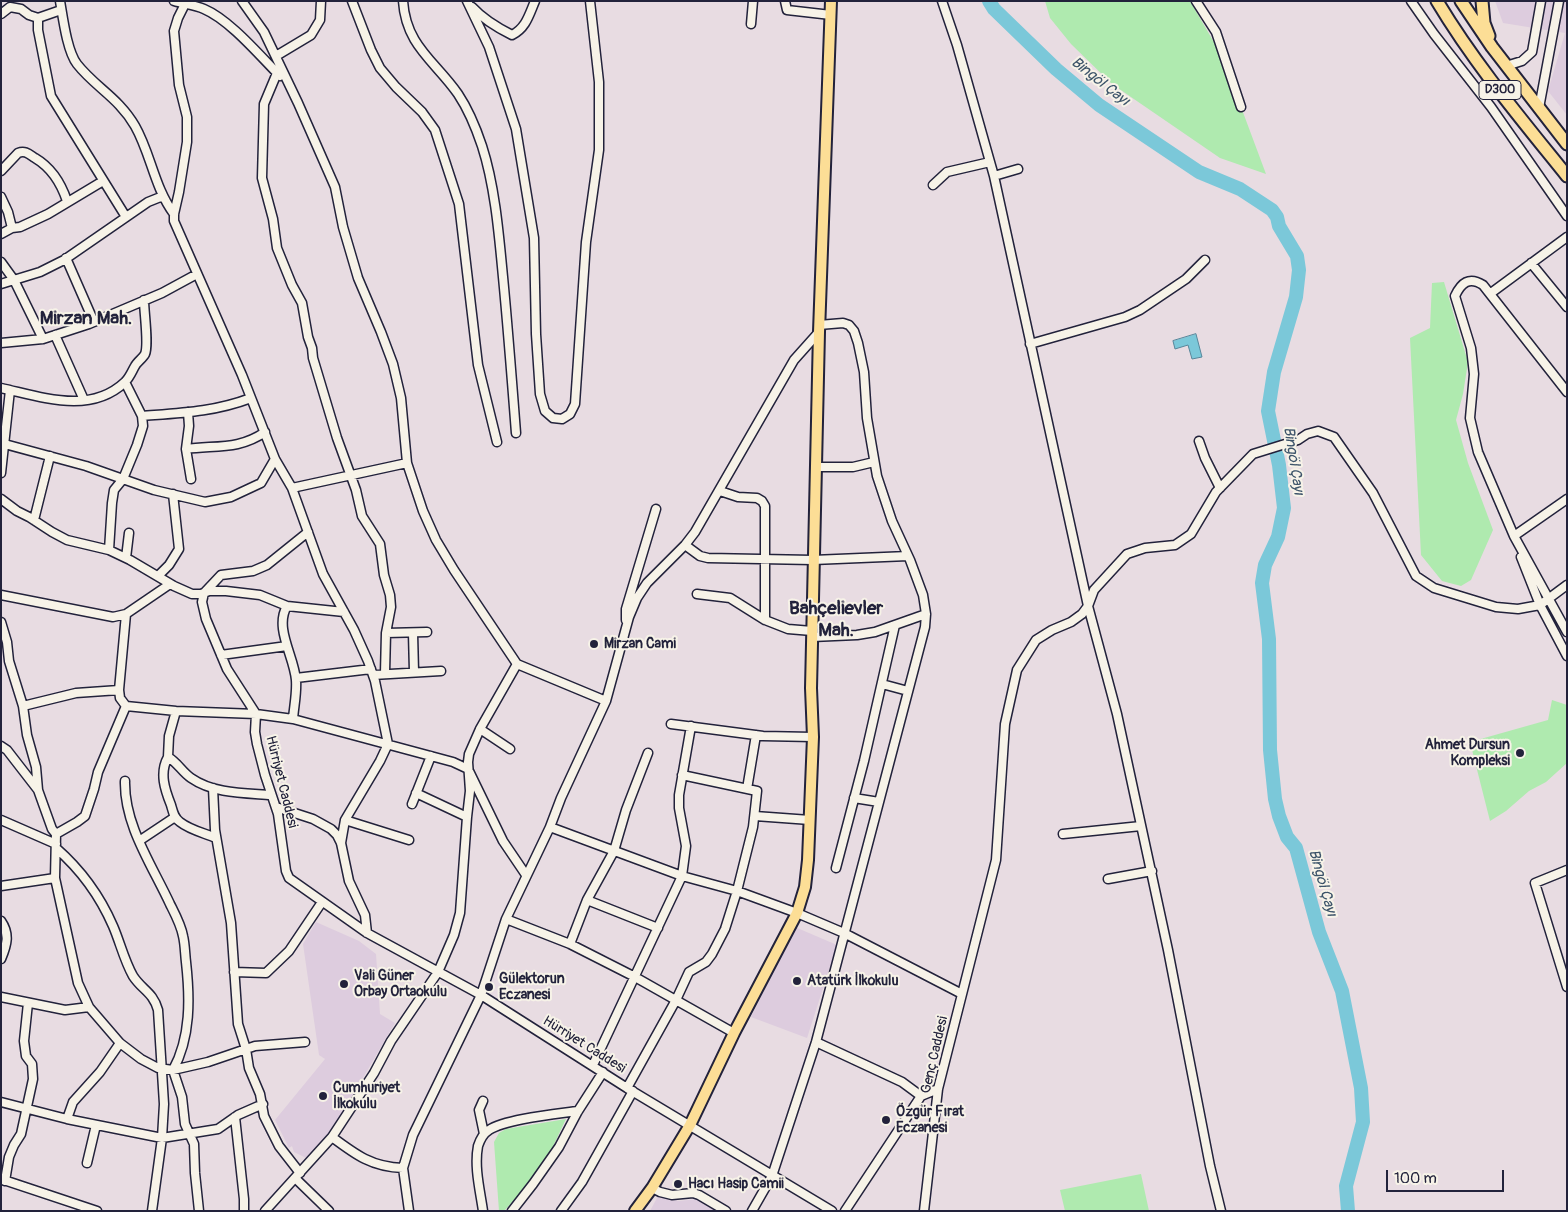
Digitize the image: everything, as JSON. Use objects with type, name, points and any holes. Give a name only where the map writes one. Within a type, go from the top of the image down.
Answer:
[{"type":"highway","name":"D300","points":[[1437,1],[1451,25],[1567,176]]},
{"type":"highway","name":"D300","points":[[1461,1],[1506,66],[1567,144]]},
{"type":"highway","points":[[1482,1],[1484,22],[1492,47]]},
{"type":"main road","points":[[635,1211],[652,1188],[690,1125],[734,1033],[797,914],[805,887],[813,737],[811,688],[819,329],[831,1]]},
{"type":"street","points":[[60,1],[74,60],[120,104],[135,126],[144,143],[163,196],[174,214]]},
{"type":"street","points":[[174,1],[205,9],[225,23],[242,37],[291,87]]},
{"type":"street","points":[[242,1],[264,32],[276,56],[334,187],[342,227],[358,278],[393,364],[400,398],[407,463],[423,511],[436,540],[517,664],[606,701]]},
{"type":"street","points":[[276,56],[311,35],[320,20],[321,1]]},
{"type":"street","points":[[352,1],[370,50],[380,68],[396,88],[422,112],[435,130],[459,204],[478,365],[497,442]]},
{"type":"street","points":[[403,1],[411,33],[420,50],[442,73],[458,95],[468,113],[482,147],[492,191],[500,245],[516,432]]},
{"type":"street","points":[[467,1],[477,13],[512,35],[520,31],[527,20],[534,1]]},
{"type":"street","points":[[467,1],[489,47],[516,129],[534,238],[536,334],[540,394],[545,411],[553,418],[562,419],[570,414],[575,404],[586,242],[598,150],[599,82],[590,1]]},
{"type":"street","points":[[751,24],[753,1]]},
{"type":"street","points":[[785,1],[787,10],[831,15]]},
{"type":"street","points":[[942,1],[957,45],[994,176],[1088,606],[1118,714],[1152,871],[1220,1211]]},
{"type":"street","points":[[1196,1],[1216,32],[1241,107]]},
{"type":"street","points":[[1411,1],[1434,34],[1491,107],[1567,216]]},
{"type":"street","points":[[1506,66],[1522,61],[1532,52],[1541,1]]},
{"type":"street","points":[[1540,108],[1559,1]]},
{"type":"street","points":[[185,4],[174,31],[179,85],[187,118],[187,142],[174,221],[251,398],[275,459],[292,488],[323,574],[354,630],[372,672],[388,744],[345,820],[342,843],[349,882],[365,915],[367,933]]},
{"type":"street","points":[[1,14],[10,7],[21,9],[29,15],[38,18],[61,10]]},
{"type":"street","points":[[38,18],[38,30],[50,96],[126,217]]},
{"type":"street","points":[[276,73],[264,104],[262,178],[273,219],[277,248],[292,285],[302,303],[313,358],[349,475],[356,490],[362,516],[380,544],[391,607],[386,633],[386,673]]},
{"type":"street","points":[[1,171],[18,153],[26,152],[44,163],[54,174],[62,187],[67,201]]},
{"type":"street","points":[[933,184],[947,172],[990,162]]},
{"type":"street","points":[[994,176],[1018,169]]},
{"type":"street","points":[[1,234],[31,222],[103,181]]},
{"type":"street","points":[[1,284],[40,272],[66,258],[148,202],[163,196]]},
{"type":"street","points":[[1,197],[8,212],[12,228]]},
{"type":"street","points":[[1491,293],[1567,236]]},
{"type":"street","points":[[66,258],[94,322]]},
{"type":"street","points":[[1030,344],[1125,317],[1140,310],[1186,279],[1205,260]]},
{"type":"street","points":[[1,262],[14,280],[43,339]]},
{"type":"street","points":[[1531,263],[1567,307]]},
{"type":"street","points":[[1,343],[43,339],[94,322],[197,274]]},
{"type":"street","points":[[1567,392],[1491,293],[1476,281],[1470,281],[1459,287],[1455,296],[1470,348],[1474,374],[1470,418],[1478,452],[1514,536],[1531,585],[1567,656]]},
{"type":"street","points":[[1,474],[5,389],[56,401],[92,400],[125,382],[145,353],[144,300]]},
{"type":"street","points":[[409,1211],[403,1168],[413,1135],[481,995],[506,919],[550,827],[561,798],[606,701],[626,627],[637,598],[642,589],[685,545],[695,532],[794,360],[819,329],[842,323],[849,325],[854,331],[858,343],[862,360],[867,418],[877,476],[892,521],[923,594],[926,614],[925,627],[816,1042],[772,1176],[752,1211]]},
{"type":"street","points":[[55,335],[84,400]]},
{"type":"street","points":[[109,550],[114,490],[123,479],[137,445],[142,426],[142,416],[125,382]]},
{"type":"street","points":[[142,416],[229,406],[251,398]]},
{"type":"street","points":[[188,412],[189,426],[186,448],[191,479]]},
{"type":"street","points":[[1088,606],[1094,590],[1127,554],[1144,548],[1175,545],[1191,534],[1220,488],[1253,454],[1298,440],[1307,434],[1318,431],[1334,437],[1372,493],[1416,576],[1434,588],[1496,607],[1518,609],[1540,605],[1567,585]]},
{"type":"street","points":[[186,448],[237,445],[254,440],[265,432]]},
{"type":"street","points":[[1199,441],[1220,488]]},
{"type":"street","points":[[3,444],[86,466],[123,479],[205,502],[241,493],[261,483],[275,459]]},
{"type":"street","points":[[34,520],[50,456]]},
{"type":"street","points":[[816,467],[840,468],[874,462]]},
{"type":"street","points":[[292,488],[407,463]]},
{"type":"street","points":[[720,491],[738,497],[757,498],[764,503],[765,620]]},
{"type":"street","points":[[158,576],[169,565],[179,549],[173,494]]},
{"type":"street","points":[[1,499],[17,511],[67,540],[109,550],[192,594],[226,591],[260,595],[287,606],[344,612]]},
{"type":"street","points":[[1514,536],[1567,499]]},
{"type":"street","points":[[626,627],[626,608],[656,509]]},
{"type":"street","points":[[256,714],[227,669],[206,619],[202,602],[204,593],[222,575],[253,571],[267,564],[308,532]]},
{"type":"street","points":[[126,558],[129,533]]},
{"type":"street","points":[[1514,536],[1567,632]]},
{"type":"street","points":[[685,545],[700,556],[708,558],[814,560],[908,556]]},
{"type":"street","points":[[1,595],[100,616],[113,617],[126,614],[170,584]]},
{"type":"street","points":[[697,594],[730,598],[765,620],[788,629],[812,634],[857,635],[876,632],[926,614]]},
{"type":"street","points":[[287,606],[282,614],[287,646],[296,678],[293,719]]},
{"type":"street","name":"Genç Caddesi","points":[[924,1211],[938,1089],[996,860],[1005,724],[1017,670],[1036,640],[1052,630],[1071,622],[1082,614],[1088,606]]},
{"type":"street","points":[[126,614],[119,690],[120,698],[126,706],[176,711],[256,714],[293,719],[453,762],[468,770],[503,841],[526,875]]},
{"type":"street","points":[[1,622],[7,642],[9,661],[23,706],[27,735],[36,767],[38,790],[52,829],[56,834],[55,878],[78,983],[89,1007],[120,1043],[141,1059],[162,1068],[173,1070],[208,1062],[246,1049],[284,1042],[305,1042]]},
{"type":"street","points":[[836,868],[896,625]]},
{"type":"street","points":[[386,633],[427,632]]},
{"type":"street","points":[[413,633],[414,672]]},
{"type":"street","points":[[221,655],[287,646]]},
{"type":"street","points":[[265,1211],[332,1137],[374,1073],[391,1041],[438,972],[454,936],[460,913],[470,792],[468,754],[517,664]]},
{"type":"street","points":[[296,678],[372,672],[441,671]]},
{"type":"street","points":[[882,684],[908,690]]},
{"type":"street","points":[[23,706],[76,693],[119,690]]},
{"type":"street","points":[[56,834],[85,816],[98,772],[126,706]]},
{"type":"street","points":[[176,711],[169,736],[168,757],[163,774],[164,788],[175,817],[180,822],[216,838]]},
{"type":"street","name":"Hürriyet Caddesi","points":[[256,714],[255,732],[257,744],[280,823],[286,871],[289,878],[367,933],[481,995],[630,1089],[832,1211]]},
{"type":"street","points":[[671,724],[756,735],[813,737]]},
{"type":"street","points":[[593,1065],[682,876],[686,846],[678,808],[691,726]]},
{"type":"street","points":[[480,729],[510,749]]},
{"type":"street","points":[[747,789],[756,735]]},
{"type":"street","points":[[1,746],[38,790]]},
{"type":"street","points":[[570,944],[587,900],[614,851],[626,810],[648,753]]},
{"type":"street","points":[[412,804],[431,756]]},
{"type":"street","points":[[168,757],[177,762],[192,779],[212,788],[239,793],[271,794]]},
{"type":"street","points":[[561,1211],[582,1182],[689,972],[706,962],[717,946],[725,929],[737,891],[754,816],[757,791],[682,775]]},
{"type":"street","points":[[125,781],[129,811],[139,841],[171,906],[183,936],[189,986],[188,1014],[184,1043],[173,1070],[182,1097],[185,1124],[194,1144],[199,1211]]},
{"type":"street","points":[[212,788],[216,838],[231,923],[238,1024],[246,1049],[249,1068],[263,1104],[264,1116],[279,1146],[297,1176],[329,1211]]},
{"type":"street","points":[[416,793],[467,817]]},
{"type":"street","points":[[854,798],[879,802]]},
{"type":"street","points":[[276,807],[313,819],[331,828],[342,843]]},
{"type":"street","points":[[754,816],[810,820]]},
{"type":"street","points":[[139,841],[175,817]]},
{"type":"street","points":[[1,820],[56,846],[72,862],[95,894],[113,926],[133,976],[155,1000],[158,1010],[164,1104],[162,1138],[152,1211]]},
{"type":"street","points":[[345,820],[409,840]]},
{"type":"street","points":[[1063,834],[1141,826]]},
{"type":"street","points":[[550,827],[682,876],[737,891],[844,933],[962,994]]},
{"type":"street","points":[[1566,984],[1535,883],[1567,870]]},
{"type":"street","points":[[1108,880],[1152,871]]},
{"type":"street","points":[[1,886],[55,878]]},
{"type":"street","points":[[587,900],[658,928]]},
{"type":"street","points":[[234,972],[266,973],[289,951],[322,902]]},
{"type":"street","points":[[506,919],[570,944],[635,977],[734,1033]]},
{"type":"street","points":[[1,921],[6,928],[8,941],[1,959]]},
{"type":"street","points":[[1,997],[65,1010],[89,1007]]},
{"type":"street","points":[[28,1003],[24,1042],[26,1056],[32,1064],[33,1079],[21,1134],[9,1157],[3,1180],[97,1211]]},
{"type":"street","points":[[816,1042],[902,1082],[921,1096]]},
{"type":"street","points":[[67,1119],[73,1102],[100,1072],[120,1043]]},
{"type":"street","points":[[512,1211],[559,1147],[578,1110],[603,1072]]},
{"type":"street","points":[[845,1211],[921,1096],[938,1089]]},
{"type":"street","points":[[483,1101],[480,1110],[484,1134]]},
{"type":"street","points":[[1,1102],[67,1119],[162,1138],[218,1129],[234,1117],[263,1104]]},
{"type":"street","points":[[483,1211],[477,1170],[478,1146],[484,1134],[488,1130],[503,1124],[578,1110]]},
{"type":"street","points":[[234,1117],[244,1211]]},
{"type":"street","points":[[88,1163],[96,1125]]},
{"type":"street","points":[[332,1137],[370,1161],[385,1167],[403,1168]]},
{"type":"street","points":[[652,1188],[672,1195],[700,1194],[726,1211]]},
{"type":"shaded area","points":[[1495,1],[1567,1],[1567,115],[1548,91],[1565,33],[1503,23]]},
{"type":"shaded area","name":"Vali Güner Orbay Ortaokulu","points":[[316,922],[359,941],[376,954],[380,1014],[395,1023],[332,1131],[315,1151],[306,1158],[294,1152],[292,1146],[289,1148],[275,1120],[325,1059],[319,1055],[303,944]]},
{"type":"shaded area","name":"Atatürk İlkokulu","points":[[795,927],[837,945],[807,1038],[751,1017]]},
{"type":"shaded area","points":[[658,1196],[679,1201],[698,1199],[717,1211],[650,1211]]},
{"type":"green space","points":[[1045,1],[1190,1],[1222,56],[1266,174],[1220,158],[1112,84],[1071,44],[1050,18]]},
{"type":"green space","points":[[1444,282],[1468,362],[1463,394],[1456,420],[1468,463],[1493,530],[1471,580],[1461,586],[1442,581],[1421,555],[1410,338],[1430,328],[1432,283]]},
{"type":"green space","name":"Ahmet Dursun Kompleksi","points":[[1552,700],[1567,705],[1567,763],[1546,782],[1529,791],[1506,811],[1490,821],[1470,742],[1548,720]]},
{"type":"green space","points":[[566,1119],[548,1157],[529,1184],[504,1211],[499,1211],[494,1142],[499,1133],[506,1129]]},
{"type":"green space","points":[[1141,1174],[1149,1211],[1065,1211],[1060,1190]]},
{"type":"water","points":[[1196,334],[1202,357],[1192,359],[1188,345],[1175,349],[1173,341]]},
{"type":"waterway","name":"Bingöl Çayı","points":[[989,1],[994,9],[1056,69],[1099,105],[1199,172],[1240,189],[1272,210],[1297,256],[1299,270],[1296,297],[1274,372],[1268,411],[1279,465],[1284,508],[1278,537],[1265,565],[1262,583],[1269,639],[1270,750],[1275,799],[1279,816],[1287,837],[1296,848],[1319,932],[1342,991],[1361,1088],[1363,1122],[1346,1186],[1348,1211]]},
{"type":"place","name":"Mirzan Cami","points":[[594,644]]},
{"type":"place","name":"Ahmet Dursun Kompleksi","points":[[1520,753]]},
{"type":"place","name":"Atatürk İlkokulu","points":[[797,981]]},
{"type":"place","name":"Vali Güner Orbay Ortaokulu","points":[[344,984]]},
{"type":"place","name":"Gülektorun Eczanesi","points":[[489,987]]},
{"type":"place","name":"Cumhuriyet İlkokulu","points":[[323,1096]]},
{"type":"place","name":"Özgür Fırat Eczanesi","points":[[886,1120]]},
{"type":"place","name":"Hacı Hasip Camii","points":[[678,1184]]},
{"type":"district","name":"Mirzan Mah.","points":[[86,319]]},
{"type":"district","name":"Bahçelievler Mah.","points":[[836,620]]}]
